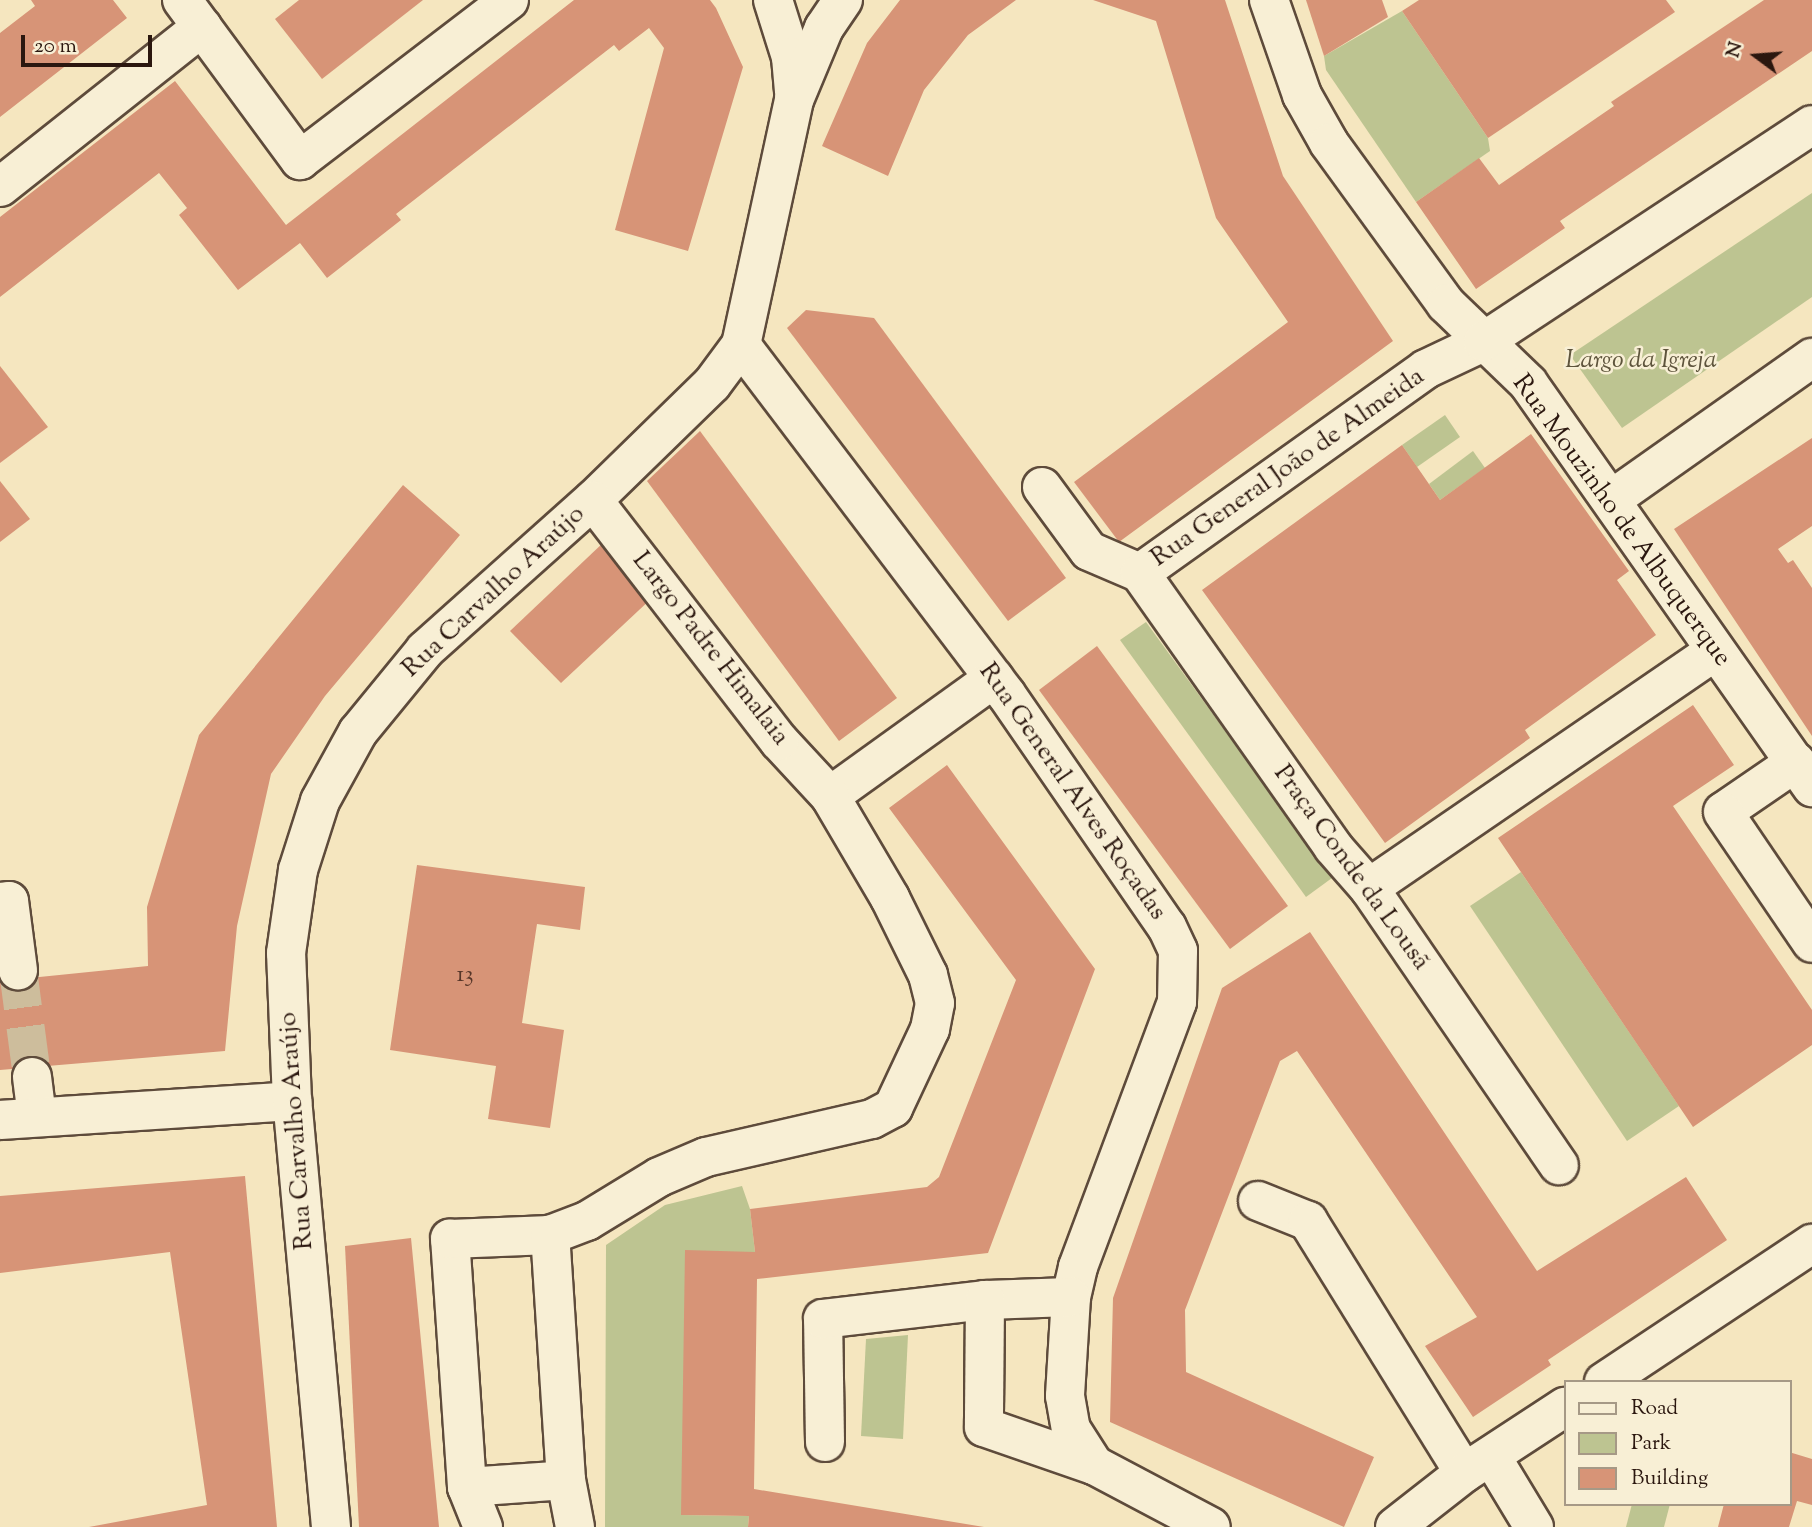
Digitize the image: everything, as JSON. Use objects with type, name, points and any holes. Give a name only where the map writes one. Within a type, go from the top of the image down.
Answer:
[{"type":"street","points":[[0,187],[192,13],[300,160],[509,0]]},
{"type":"street","points":[[773,0],[791,57],[794,100]]},
{"type":"street","name":"Rua Carvalho Araújo","points":[[331,1527],[292,1101],[286,953],[298,870],[320,801],[358,732],[425,650],[593,500],[712,384],[741,345],[794,100],[824,28],[843,0]]},
{"type":"street","name":"Rua Mouzinho de Albuquerque","points":[[1269,0],[1302,94],[1329,143],[1446,303],[1528,383],[1804,774],[1723,812],[1812,943]]},
{"type":"street","points":[[1483,342],[1812,125]]},
{"type":"street","name":"Rua General João de Almeida","points":[[1042,487],[1089,551],[1140,573],[1426,369],[1483,342]]},
{"type":"street","name":"Rua General Alves Roçadas","points":[[741,345],[994,678],[1167,927],[1178,951],[1177,1002],[1071,1297],[1065,1395],[1071,1429],[1094,1465]]},
{"type":"street","points":[[1612,499],[1812,358]]},
{"type":"street","name":"Largo Padre Himalaia","points":[[483,1527],[467,1487],[450,1240],[550,1235],[587,1221],[659,1177],[706,1157],[872,1119],[893,1108],[904,1093],[930,1029],[935,1003],[930,985],[890,898],[830,796],[779,741],[593,500]]},
{"type":"street","name":"Praça Conde da Lousã","points":[[1140,573],[1334,847],[1369,888],[1559,1165]]},
{"type":"street","points":[[1369,888],[1715,651]]},
{"type":"street","points":[[830,796],[994,678]]},
{"type":"street","points":[[0,902],[9,901],[18,970]]},
{"type":"street","points":[[32,1077],[18,1119],[292,1101]]},
{"type":"street","points":[[1258,1201],[1308,1221],[1477,1465],[1534,1527]]},
{"type":"street","points":[[550,1235],[566,1480],[575,1527]]},
{"type":"street","points":[[1607,1380],[1812,1244]]},
{"type":"street","points":[[825,1442],[823,1319],[985,1300],[1071,1297]]},
{"type":"street","points":[[985,1300],[984,1427],[1094,1465],[1211,1527]]},
{"type":"street","points":[[1395,1527],[1477,1465],[1563,1408]]},
{"type":"street","points":[[467,1487],[566,1480]]},
{"type":"green space","points":[[1402,11],[1488,138],[1490,151],[1416,202],[1326,70],[1324,56]]},
{"type":"green space","name":"Largo da Igreja","points":[[1812,193],[1812,297],[1622,428],[1570,355]]},
{"type":"green space","points":[[1445,415],[1460,437],[1417,467],[1402,445]]},
{"type":"green space","points":[[1473,451],[1485,468],[1440,500],[1429,484]]},
{"type":"green space","points":[[1146,622],[1332,878],[1306,897],[1120,640]]},
{"type":"green space","points":[[1521,872],[1679,1106],[1627,1141],[1470,906]]},
{"type":"green space","points":[[742,1186],[750,1209],[755,1252],[681,1515],[749,1516],[748,1527],[605,1527],[606,1245],[665,1205]]},
{"type":"green space","points":[[908,1335],[903,1439],[861,1436],[866,1339]]},
{"type":"green space","points":[[1631,1506],[1669,1506],[1664,1527],[1626,1527]]},
{"type":"building","points":[[31,0],[113,0],[127,18],[0,117],[0,33],[35,6]]},
{"type":"building","points":[[299,0],[423,0],[322,79],[275,19]]},
{"type":"building","points":[[574,0],[710,0],[743,67],[688,251],[615,230],[664,48],[649,28],[619,51],[614,45],[396,214],[401,220],[327,278],[300,243],[238,290],[179,215],[187,208],[159,173],[0,297],[0,217],[175,81],[286,225]]},
{"type":"building","points":[[900,0],[1016,0],[968,35],[924,90],[888,176],[822,146],[867,43]]},
{"type":"building","points":[[1093,0],[1225,0],[1283,176],[1393,341],[1119,542],[1074,482],[1288,322],[1216,218],[1156,21]]},
{"type":"building","points":[[1306,0],[1382,0],[1388,17],[1324,56]]},
{"type":"building","points":[[1419,0],[1666,0],[1675,12],[1488,138],[1402,11]]},
{"type":"building","points":[[1764,0],[1812,0],[1812,51],[1560,221],[1565,228],[1476,289],[1416,202],[1479,158],[1499,185],[1614,106],[1611,102]]},
{"type":"building","points":[[806,310],[874,318],[1066,578],[1008,621],[787,328]]},
{"type":"building","points":[[0,366],[48,427],[0,463]]},
{"type":"building","points":[[700,431],[897,698],[839,741],[647,481]]},
{"type":"building","points":[[1531,434],[1629,571],[1617,580],[1656,635],[1525,730],[1530,738],[1385,843],[1202,590],[1402,445],[1440,500]]},
{"type":"building","points":[[1812,438],[1812,526],[1778,549],[1788,563],[1793,560],[1812,588],[1812,736],[1674,529]]},
{"type":"building","points":[[0,481],[30,519],[0,542]]},
{"type":"building","points":[[403,485],[460,535],[325,696],[271,774],[237,926],[225,1051],[0,1070],[0,981],[148,966],[147,907],[199,735]]},
{"type":"building","points":[[605,541],[653,597],[561,683],[510,631]]},
{"type":"building","points":[[1097,646],[1288,906],[1230,949],[1039,690]]},
{"type":"building","points":[[1693,705],[1734,765],[1673,806],[1812,1010],[1812,1045],[1693,1127],[1498,838]]},
{"type":"building","points":[[947,765],[1095,969],[988,1253],[757,1279],[754,1489],[984,1527],[748,1527],[749,1516],[681,1515],[685,1250],[755,1252],[750,1209],[927,1187],[939,1177],[1016,980],[889,808]]},
{"type":"building","points":[[417,865],[585,887],[580,930],[537,924],[522,1023],[564,1030],[550,1128],[488,1119],[496,1066],[390,1050]]},
{"type":"building","points":[[1310,932],[1537,1271],[1686,1177],[1727,1240],[1548,1360],[1551,1365],[1473,1417],[1425,1346],[1477,1317],[1297,1051],[1280,1061],[1185,1310],[1186,1372],[1374,1457],[1344,1527],[1110,1422],[1113,1298],[1222,988]]},
{"type":"building","points":[[245,1176],[277,1527],[89,1527],[207,1505],[170,1252],[0,1273],[0,1196]]},
{"type":"building","points":[[411,1238],[439,1527],[359,1527],[345,1246]]},
{"type":"building","points":[[1791,1453],[1812,1459],[1812,1505],[1797,1501],[1789,1527],[1718,1527],[1723,1506],[1791,1506]]},
{"type":"tunnel","points":[[18,970],[32,1077]]}]
